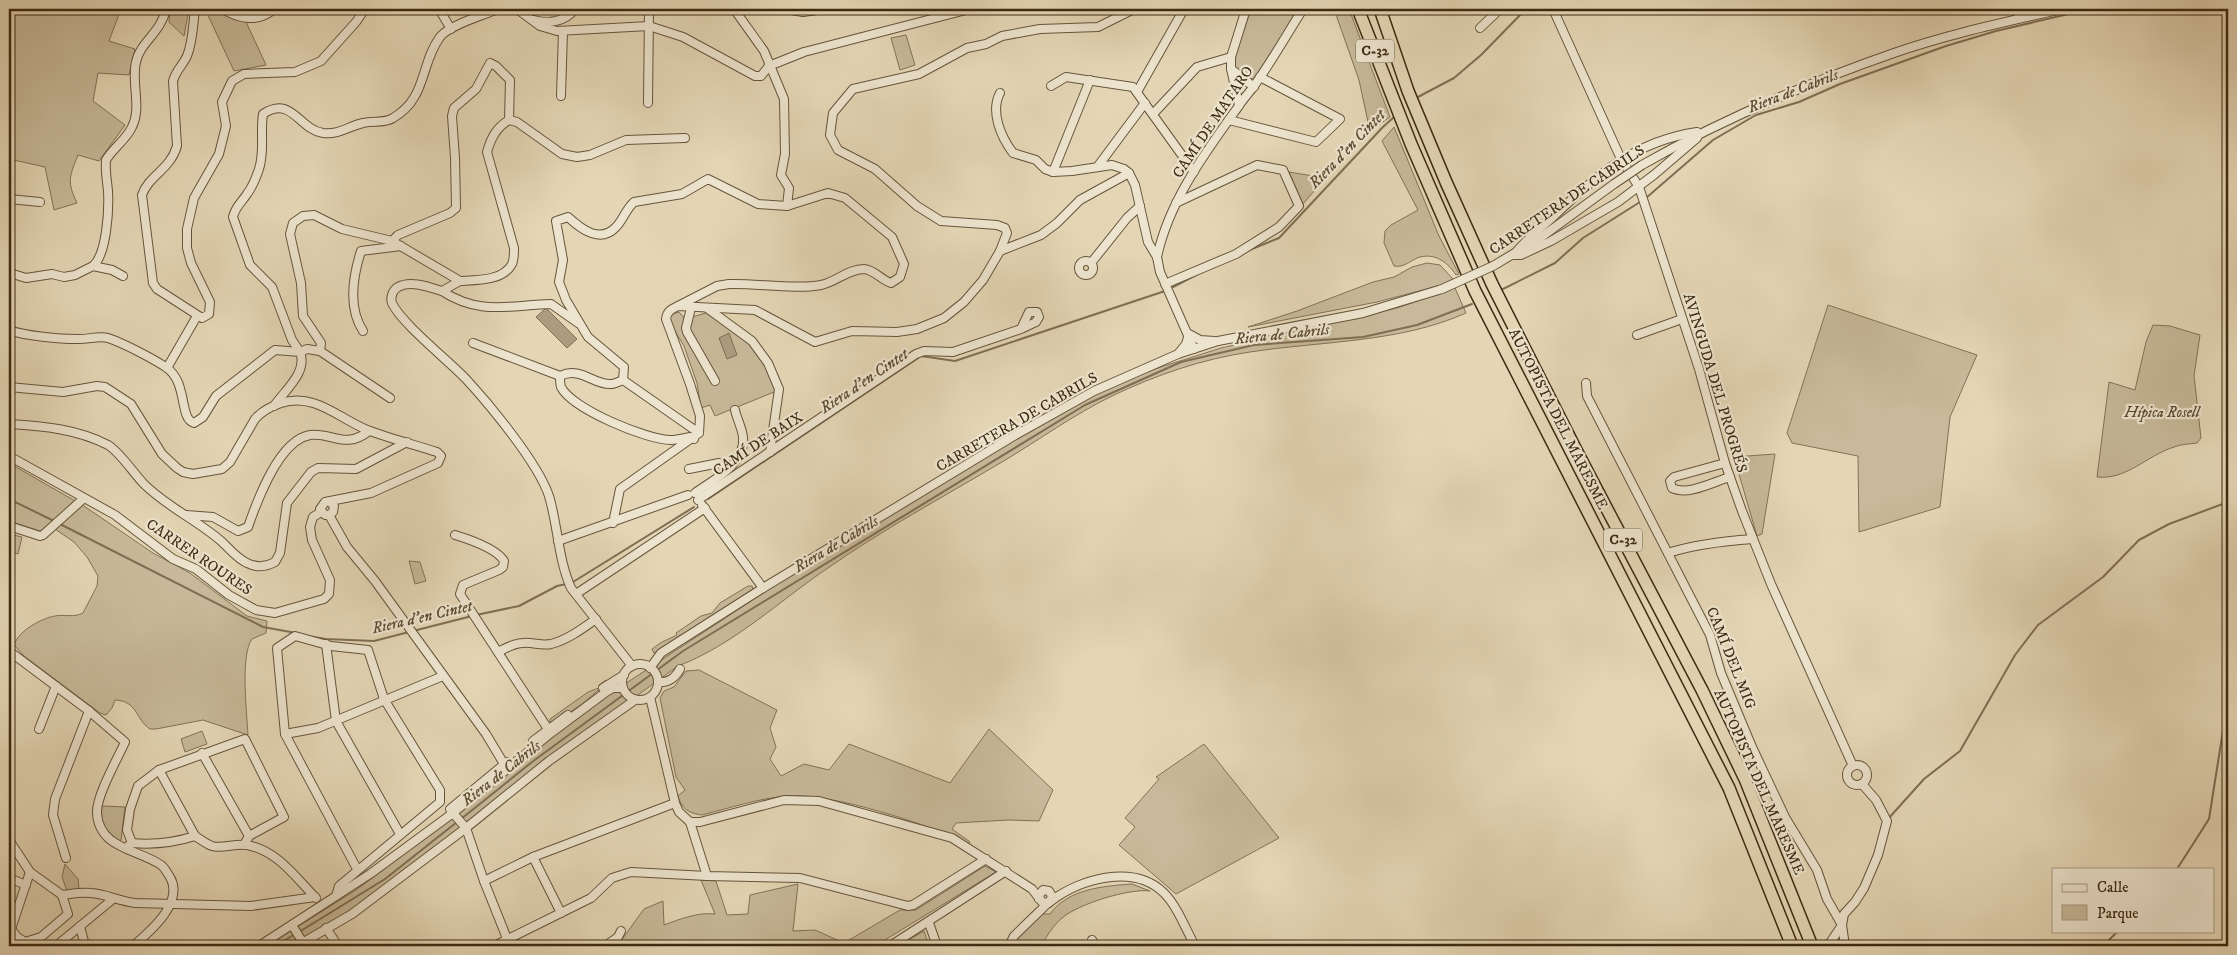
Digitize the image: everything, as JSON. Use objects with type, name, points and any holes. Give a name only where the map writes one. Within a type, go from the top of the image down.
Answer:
[{"type":"highway","name":"AUTOPISTA DEL MARESME","points":[[1358,9],[1411,144],[1476,291],[1729,788],[1792,946]]},
{"type":"highway","name":"AUTOPISTA DEL MARESME","points":[[1380,9],[1408,91],[1497,293],[1577,452],[1698,682],[1745,779],[1812,946]]},
{"type":"street","points":[[9,270],[26,278],[52,274],[64,277],[75,275],[98,262],[106,227],[108,192],[106,160],[132,127],[135,118],[136,62],[140,51],[160,26],[166,9]]},
{"type":"street","points":[[195,9],[189,50],[185,60],[175,72],[173,80],[177,146],[175,154],[166,168],[144,188],[142,195],[153,283],[157,288],[197,316],[206,317],[211,308],[200,278],[190,263],[187,248],[187,229],[194,198],[219,154],[226,126],[222,102],[232,81],[244,74],[295,72],[321,61],[356,22],[365,9]]},
{"type":"street","points":[[223,9],[239,18],[258,17],[274,9]]},
{"type":"street","points":[[439,9],[451,29]]},
{"type":"street","points":[[274,406],[299,373],[302,366],[300,352],[292,340],[272,287],[250,265],[233,217],[235,210],[247,195],[259,170],[262,157],[261,128],[263,114],[273,108],[285,109],[310,128],[322,133],[338,133],[362,123],[384,121],[393,118],[418,94],[434,48],[441,36],[481,12],[498,9]]},
{"type":"street","points":[[518,9],[540,26],[562,31],[649,26],[683,38],[755,76],[761,76],[769,66],[804,52],[970,9]]},
{"type":"street","points":[[532,20],[540,22],[561,20],[570,15],[574,9]]},
{"type":"street","points":[[648,103],[649,9]]},
{"type":"street","points":[[734,9],[764,51],[784,99],[785,154],[781,175],[789,188],[787,206]]},
{"type":"street","points":[[786,9],[803,12],[819,9]]},
{"type":"street","points":[[676,307],[755,310],[815,342],[852,331],[897,332],[917,329],[944,318],[964,302],[983,280],[1000,251],[1007,233],[1005,228],[997,225],[942,220],[917,206],[875,169],[838,150],[830,136],[833,113],[853,88],[919,74],[967,48],[986,44],[1002,36],[1040,29],[1098,27],[1134,9]]},
{"type":"street","points":[[1137,92],[1184,9]]},
{"type":"street","points":[[1239,105],[1231,69],[1231,57],[1246,9]]},
{"type":"street","name":"CAMÍ DE MATARO","points":[[1157,257],[1160,240],[1176,203],[1194,172],[1239,105],[1254,87],[1304,9]]},
{"type":"street","points":[[1480,28],[1500,9]]},
{"type":"street","name":"AVINGUDA DEL PROGRÉS","points":[[1553,9],[1621,158],[1639,187],[1699,368],[1725,463],[1753,540],[1853,766]]},
{"type":"street","points":[[2016,9],[2020,18]]},
{"type":"street","name":"CARRETERA DE CABRILS","points":[[650,668],[661,653],[763,588],[1012,437],[1094,391],[1178,354],[1218,341],[1363,313],[1442,289],[1514,255],[1642,165],[1707,130],[1895,52],[2020,18],[2062,9]]},
{"type":"street","points":[[561,96],[562,31]]},
{"type":"street","points":[[1153,114],[1197,68],[1231,57]]},
{"type":"street","points":[[392,241],[398,235],[450,213],[456,208],[452,116],[454,108],[476,89],[490,63],[496,66],[510,80],[509,120]]},
{"type":"street","points":[[1231,69],[1254,87]]},
{"type":"street","points":[[1051,86],[1066,77],[1132,87],[1194,172]]},
{"type":"street","points":[[1229,120],[1316,142],[1340,119],[1260,77]]},
{"type":"street","points":[[1053,172],[1090,80]]},
{"type":"street","points":[[1000,93],[998,99],[998,124],[1013,153],[1036,160],[1045,169],[1053,172],[1072,172],[1112,165],[1129,173],[1135,185],[1148,242],[1157,257],[1160,272],[1194,349]]},
{"type":"street","points":[[1098,166],[1145,103]]},
{"type":"street","points":[[442,291],[460,280],[489,279],[505,272],[512,263],[514,248],[487,152],[491,137],[509,120],[517,122],[562,154],[576,158],[590,155],[626,140],[685,138]]},
{"type":"street","points":[[1514,255],[1565,205],[1621,158],[1677,135],[1707,130]]},
{"type":"street","points":[[1514,255],[1521,255],[1551,241],[1618,202],[1639,187],[1707,130]]},
{"type":"street","points":[[1165,284],[1236,254],[1279,227],[1300,206],[1283,170],[1262,165],[1176,203]]},
{"type":"street","points":[[1000,251],[1041,235],[1057,224],[1080,200],[1129,173]]},
{"type":"street","points":[[613,523],[620,489],[696,436],[700,416],[666,319],[668,312],[717,286],[728,284],[821,285],[862,269],[873,272],[891,283],[896,281],[903,273],[903,260],[892,237],[844,198],[835,193],[824,193],[787,206],[758,204],[708,179],[682,194],[634,202],[616,227],[608,234],[598,235],[587,232],[568,217],[556,221],[563,260],[559,282],[566,300],[588,337],[624,367],[623,380]]},
{"type":"street","points":[[9,199],[40,202]]},
{"type":"street","points":[[1091,263],[1127,218],[1140,206]]},
{"type":"street","points":[[320,351],[321,343],[303,316],[301,283],[290,234],[293,223],[304,216],[314,215],[349,232],[392,241],[460,280]]},
{"type":"street","points":[[363,331],[356,321],[353,286],[361,251],[401,246]]},
{"type":"street","points":[[93,266],[112,270],[123,276]]},
{"type":"street","points":[[580,325],[551,304],[494,308],[455,300],[442,291],[429,286],[404,285],[396,288],[391,296],[392,302],[415,330],[466,379],[502,423],[539,475],[549,496],[565,575],[576,594],[632,666]]},
{"type":"street","points":[[691,308],[686,328],[687,332],[715,381]]},
{"type":"street","points":[[706,308],[752,340],[768,363],[779,389],[770,452]]},
{"type":"street","points":[[725,321],[727,308]]},
{"type":"street","points":[[167,368],[197,316]]},
{"type":"street","points":[[1637,335],[1682,320]]},
{"type":"street","name":"CAMÍ DE BAIX","points":[[558,540],[694,496],[770,452],[916,354],[924,351],[953,352],[1021,329]]},
{"type":"street","points":[[9,330],[78,339],[107,338],[167,368],[177,378],[182,389],[186,416],[190,422],[194,423],[203,417],[216,396],[274,350],[300,352],[307,349],[320,351],[390,398]]},
{"type":"street","points":[[1189,334],[1200,340],[1218,341]]},
{"type":"street","points":[[1178,354],[1186,344],[1189,334]]},
{"type":"street","points":[[473,344],[560,376]]},
{"type":"street","points":[[560,376],[565,373],[576,373],[611,384],[623,380]]},
{"type":"street","points":[[560,376],[562,388],[573,400],[606,419],[656,438],[671,440],[696,436]]},
{"type":"street","points":[[623,380],[696,436]]},
{"type":"street","name":"CAMÍ DEL MIG","points":[[1586,383],[1587,396],[1710,635],[1721,673],[1752,747],[1785,817],[1817,870],[1828,899],[1842,925],[1845,946]]},
{"type":"street","points":[[9,386],[63,392],[97,386],[104,387],[131,404],[162,454],[176,468],[193,474],[222,468],[230,462],[255,419],[274,406],[291,400],[310,401],[341,414],[369,431],[437,452],[441,456],[438,463],[371,493],[323,503],[321,507],[347,547],[368,571],[506,766]]},
{"type":"street","points":[[735,410],[743,438],[740,456],[731,466],[694,496],[705,508],[763,588]]},
{"type":"street","points":[[9,424],[46,426],[80,434],[110,446],[146,486],[183,515],[221,541],[232,553],[247,563],[259,567],[268,566],[275,562],[280,553],[287,503],[311,472],[318,468],[356,469],[407,442]]},
{"type":"street","points":[[183,515],[213,516],[238,531],[248,527],[259,496],[287,448],[300,439],[311,435],[344,440],[363,436],[369,431]]},
{"type":"street","name":"CARRER ROURES","points":[[9,456],[83,499],[115,515],[173,559],[196,568],[229,595],[256,610],[275,613],[324,599],[328,594],[330,580],[312,540],[310,527],[313,517],[325,514]]},
{"type":"street","points":[[689,469],[719,463],[731,466]]},
{"type":"street","points":[[1725,463],[1674,477],[1670,482],[1672,488],[1679,491],[1730,477]]},
{"type":"street","points":[[9,526],[40,536],[43,535],[83,499]]},
{"type":"street","points":[[576,594],[705,508]]},
{"type":"street","points":[[455,535],[466,538],[501,556],[504,561],[503,567],[498,570],[463,585],[460,594],[548,729]]},
{"type":"street","points":[[1668,553],[1687,547],[1718,542],[1753,540]]},
{"type":"street","points":[[498,652],[516,643],[541,645],[553,643],[572,635],[596,620]]},
{"type":"street","points":[[336,896],[338,886],[440,802],[440,790],[384,699],[368,650],[326,644],[295,636],[276,648],[285,734],[357,869]]},
{"type":"street","points":[[326,644],[336,721],[400,834]]},
{"type":"street","points":[[9,651],[89,711],[125,742],[99,800],[97,811],[101,830],[109,840],[124,849],[163,866],[171,878],[174,889],[172,903],[159,921],[133,946]]},
{"type":"street","points":[[259,946],[293,927],[415,841],[452,812],[548,729],[624,675],[632,666],[641,664],[654,671],[658,682],[657,688],[650,697],[635,700],[549,761],[352,914],[302,944],[293,927]]},
{"type":"street","points":[[658,682],[670,681],[676,677],[680,670]]},
{"type":"street","points":[[624,675],[623,688],[626,694],[635,700]]},
{"type":"street","points":[[285,734],[318,728],[443,676]]},
{"type":"street","points":[[39,729],[56,686]]},
{"type":"street","points":[[506,766],[606,692],[613,688],[623,688]]},
{"type":"street","points":[[650,697],[675,803],[679,812],[690,822],[707,876]]},
{"type":"street","points":[[66,858],[55,825],[54,807],[62,776],[89,711]]},
{"type":"street","points":[[132,843],[127,830],[130,809],[138,786],[159,770],[244,739],[284,817],[249,836],[244,845]]},
{"type":"street","points":[[202,753],[249,836]]},
{"type":"street","points":[[1828,946],[1842,925],[1844,914],[1864,888],[1878,854],[1887,821],[1876,800],[1862,784],[1854,784],[1848,779],[1848,771],[1853,766],[1858,765],[1865,769],[1866,778],[1862,784]]},
{"type":"street","points":[[159,770],[194,836],[212,846],[244,845],[271,853],[316,896],[322,906]]},
{"type":"street","points":[[690,822],[700,822],[784,800],[819,801],[952,838],[1006,871],[1032,889],[1044,901]]},
{"type":"street","points":[[484,880],[533,857],[675,803]]},
{"type":"street","points":[[452,812],[465,826],[509,943]]},
{"type":"street","points":[[124,849],[132,843],[157,845],[176,842],[194,836]]},
{"type":"street","points":[[9,840],[30,872],[62,895],[68,914],[40,937],[27,942],[16,937],[10,929],[30,872]]},
{"type":"street","points":[[533,857],[561,913]]},
{"type":"street","points":[[494,946],[509,943],[591,898],[612,878],[638,871],[707,876],[800,878],[913,905],[986,859]]},
{"type":"street","points":[[890,946],[1006,871]]},
{"type":"street","points":[[1008,946],[1014,936],[1031,920],[1044,901],[1093,880],[1113,877],[1136,878],[1151,884],[1164,894],[1195,946]]},
{"type":"street","points":[[9,878],[26,885]]},
{"type":"street","points":[[1032,889],[1064,892]]},
{"type":"street","points":[[1044,901],[1052,898],[1046,891]]},
{"type":"street","points":[[1044,901],[1040,894],[1046,891]]},
{"type":"street","points":[[62,895],[89,892],[135,903],[251,906],[316,896]]},
{"type":"street","points":[[56,946],[114,899]]},
{"type":"street","points":[[929,922],[937,946]]},
{"type":"street","points":[[80,926],[85,946]]},
{"type":"street","points":[[326,928],[338,946]]},
{"type":"street","points":[[605,946],[618,937],[621,931]]},
{"type":"green space","points":[[9,9],[121,9],[109,41],[135,49],[129,75],[98,73],[93,101],[125,125],[99,161],[78,155],[70,179],[77,203],[54,210],[45,167],[9,159]]},
{"type":"green space","points":[[170,9],[189,9],[184,36],[169,22]]},
{"type":"green space","points":[[205,9],[243,9],[241,11],[266,65],[234,71]]},
{"type":"green space","points":[[1251,9],[1300,9],[1254,80],[1235,68],[1235,56]]},
{"type":"green space","points":[[1334,9],[1349,9],[1390,117],[1370,131],[1359,80]]},
{"type":"green space","points":[[906,35],[915,65],[900,70],[891,38]]},
{"type":"green space","points":[[1394,127],[1439,236],[1459,274],[1456,275],[1445,263],[1431,256],[1416,258],[1404,265],[1394,266],[1384,243],[1385,231],[1391,225],[1418,210],[1382,141]]},
{"type":"green space","points":[[1289,172],[1325,178],[1303,204]]},
{"type":"green space","points":[[1427,263],[1440,265],[1453,279],[1442,285],[1377,302],[1248,327],[1297,311],[1373,282],[1394,277],[1412,267]]},
{"type":"green space","points":[[1455,288],[1466,313],[1440,323],[1387,336],[1277,348],[1214,359],[1162,375],[1098,403],[868,541],[736,635],[717,647],[678,666],[548,760],[349,913],[294,946],[267,946],[356,890],[439,828],[541,745],[608,695],[768,590],[965,469],[1079,402],[1106,388],[1161,367],[1221,348],[1397,308]]},
{"type":"green space","points":[[1828,305],[1977,355],[1950,417],[1940,507],[1859,532],[1858,456],[1792,443],[1787,433]]},
{"type":"green space","points":[[679,312],[685,319],[706,313],[751,342],[767,363],[779,390],[715,416],[710,405],[701,408],[697,383],[684,346],[669,321],[672,314]]},
{"type":"green space","name":"Hípica Rosell","points":[[2153,325],[2170,326],[2200,335],[2194,376],[2201,438],[2197,443],[2180,445],[2164,451],[2118,475],[2097,477],[2109,382],[2135,390],[2146,342]]},
{"type":"green space","points":[[1775,454],[1762,534],[1757,536],[1734,457]]},
{"type":"green space","points":[[9,463],[84,506],[153,553],[190,573],[247,616],[267,621],[266,633],[252,639],[246,658],[245,685],[248,735],[203,720],[150,729],[132,707],[122,701],[115,700],[112,708],[106,715],[100,713],[24,656],[14,645],[25,630],[44,619],[83,613],[97,586],[98,576],[87,557],[74,542],[52,527],[40,531],[9,521]]},
{"type":"green space","points":[[9,534],[22,537],[18,554],[9,551]]},
{"type":"green space","points":[[409,561],[420,562],[426,581],[415,584]]},
{"type":"green space","points":[[748,586],[752,586],[753,589],[670,645],[654,653],[652,649],[677,635],[676,633],[701,616],[712,613],[720,603]]},
{"type":"green space","points":[[699,670],[777,710],[770,728],[776,747],[770,759],[781,776],[804,764],[829,770],[849,744],[950,783],[989,729],[1053,790],[1039,821],[1008,820],[956,823],[952,829],[970,842],[968,844],[952,836],[879,811],[853,804],[806,796],[766,799],[702,815],[693,813],[686,810],[678,796],[685,790],[676,777],[660,698],[664,691],[674,687],[686,671]]},
{"type":"green space","points":[[606,680],[607,683],[582,704],[554,723],[550,722],[550,719],[588,692],[599,688],[599,685]]},
{"type":"green space","points":[[202,731],[207,744],[185,752],[181,739]]},
{"type":"green space","points":[[1204,744],[1279,838],[1176,894],[1119,845],[1135,827],[1125,818],[1159,779],[1156,777]]},
{"type":"green space","points":[[102,806],[125,807],[121,840],[118,842],[109,835],[104,827],[102,822]]},
{"type":"green space","points":[[65,864],[78,879],[79,889],[67,891],[62,877]]},
{"type":"green space","points":[[985,866],[996,872],[875,946],[613,946],[612,944],[623,938],[644,909],[663,901],[664,925],[696,915],[715,914],[701,880],[716,881],[727,915],[748,914],[750,895],[798,884],[793,931],[815,930],[844,943],[900,910],[916,910]]},
{"type":"green space","points":[[1132,884],[1150,891],[1130,892],[1104,898],[1080,907],[1056,924],[1042,946],[1014,946],[1017,938],[1038,914],[1050,914],[1066,899],[1087,890]]},
{"type":"green space","points":[[924,931],[929,946],[898,946]]},
{"type":"shaded area","points":[[546,308],[577,339],[567,348],[536,317]]},
{"type":"shaded area","points":[[729,333],[737,355],[727,359],[719,338]]},
{"type":"waterway","name":"Riera d'en Cintet","points":[[1416,98],[1454,78],[1481,55],[1526,9]]},
{"type":"waterway","name":"Riera de Cabrils","points":[[1646,198],[1713,140],[1756,115],[1799,102],[1840,84],[1946,46],[1996,31],[2090,9]]},
{"type":"waterway","name":"Riera d'en Cintet","points":[[1247,251],[1279,238],[1395,116]]},
{"type":"waterway","name":"Riera de Cabrils","points":[[1499,291],[1555,263],[1583,238],[1640,202]]},
{"type":"waterway","name":"Riera d'en Cintet","points":[[1173,287],[1204,271]]},
{"type":"waterway","name":"Riera d'en Cintet","points":[[708,499],[921,356],[955,361],[1165,291]]},
{"type":"waterway","name":"Riera de Cabrils","points":[[461,819],[532,762],[683,651],[1085,405],[1181,362],[1254,345],[1363,337],[1417,325],[1472,304]]},
{"type":"waterway","name":"Riera d'en Cintet","points":[[9,499],[54,521]]},
{"type":"waterway","points":[[1888,819],[1924,779],[1960,751],[2015,655],[2038,625],[2103,577],[2139,540],[2169,524],[2228,502]]},
{"type":"waterway","name":"Riera d'en Cintet","points":[[573,582],[694,507]]},
{"type":"waterway","name":"Riera d'en Cintet","points":[[58,523],[263,627],[296,633]]},
{"type":"waterway","name":"Riera d'en Cintet","points":[[476,615],[519,606],[557,586],[566,584]]},
{"type":"waterway","name":"Riera d'en Cintet","points":[[413,631],[472,616]]},
{"type":"waterway","name":"Riera d'en Cintet","points":[[308,636],[326,639],[374,641],[409,632]]},
{"type":"waterway","points":[[2178,868],[2209,819],[2228,699]]},
{"type":"waterway","name":"Riera de Cabrils","points":[[299,932],[385,879],[457,822]]},
{"type":"waterway","points":[[2103,946],[2117,932]]},
{"type":"waterway","name":"Riera de Cabrils","points":[[276,946],[295,934]]}]
